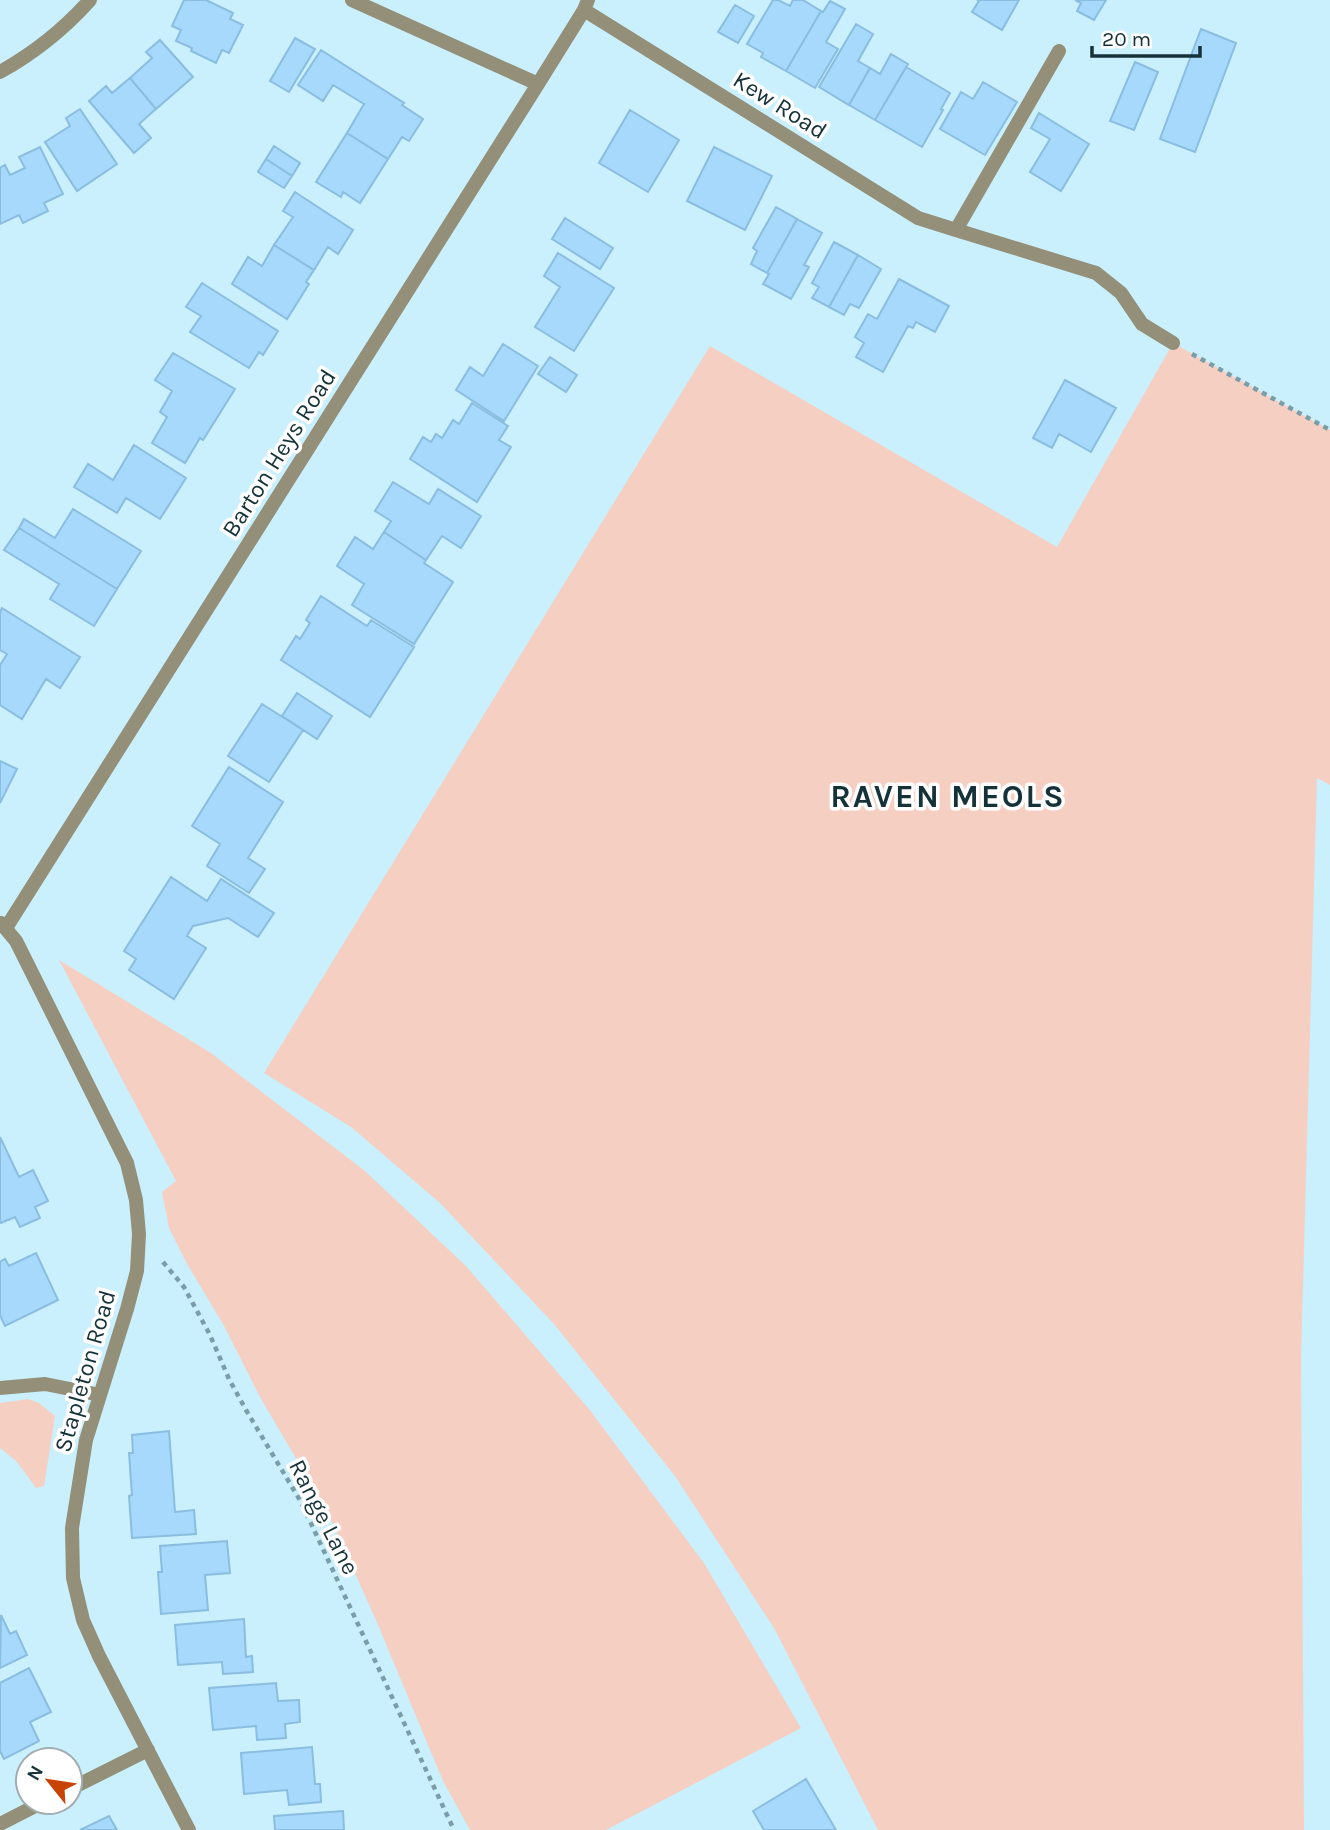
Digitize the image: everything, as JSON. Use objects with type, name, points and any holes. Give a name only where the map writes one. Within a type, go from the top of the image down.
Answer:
[{"type":"street","points":[[0,72],[57,32],[90,0]]},
{"type":"street","points":[[352,0],[538,84]]},
{"type":"street","name":"Barton Heys Road","points":[[3,925],[586,5]]},
{"type":"street","name":"Kew Road","points":[[586,5],[918,218],[1096,273],[1121,293],[1142,324],[1173,343]]},
{"type":"street","points":[[956,230],[1059,51]]},
{"type":"street","name":"Stapleton Road","points":[[3,925],[16,941],[127,1163],[136,1200],[139,1234],[137,1271],[86,1440],[72,1528],[73,1578],[83,1620],[99,1656],[190,1830]]},
{"type":"street","points":[[0,1388],[45,1384],[100,1395]]},
{"type":"street","points":[[84,1782],[148,1750]]},
{"type":"street","points":[[0,1824],[16,1816]]},
{"type":"path","points":[[1173,343],[1330,430]]},
{"type":"path","name":"Range Lane","points":[[139,1234],[184,1287],[211,1335],[229,1379],[301,1502],[454,1830]]},
{"type":"shaded area","points":[[1173,343],[1330,430],[1330,785],[1317,778],[1301,1358],[1304,1830],[878,1830],[774,1628],[675,1476],[554,1324],[440,1203],[351,1127],[264,1073],[710,346],[1057,547]]},
{"type":"shaded area","points":[[59,960],[211,1053],[365,1171],[466,1266],[589,1409],[704,1563],[801,1728],[606,1830],[470,1830],[443,1781],[326,1509],[261,1399],[169,1228],[162,1192],[176,1181]]},
{"type":"shaded area","points":[[28,1399],[39,1403],[55,1416],[44,1486],[36,1488],[17,1462],[0,1448],[0,1403]]},
{"type":"building","points":[[184,0],[206,0],[233,13],[230,19],[243,25],[229,53],[222,50],[216,63],[176,41],[181,30],[172,26]]},
{"type":"building","points":[[773,0],[790,6],[793,0],[803,0],[821,11],[786,71],[761,57],[763,53],[747,44]]},
{"type":"building","points":[[977,0],[1019,0],[1002,30],[972,12],[979,1]]},
{"type":"building","points":[[1075,0],[1106,0],[1094,20],[1077,11],[1081,3]]},
{"type":"building","points":[[830,1],[845,9],[826,42],[838,49],[815,88],[786,71],[821,11],[823,12]]},
{"type":"building","points":[[735,5],[754,16],[738,43],[718,32]]},
{"type":"building","points":[[856,24],[873,34],[858,61],[870,68],[849,105],[819,87]]},
{"type":"building","points":[[1201,29],[1236,43],[1195,152],[1160,139]]},
{"type":"building","points":[[295,38],[315,49],[289,92],[270,81]]},
{"type":"building","points":[[160,40],[193,77],[156,109],[130,78],[152,58],[146,52]]},
{"type":"building","points":[[321,50],[404,103],[402,105],[423,119],[409,141],[402,137],[388,159],[347,133],[364,104],[333,85],[323,101],[298,85]]},
{"type":"building","points":[[891,54],[908,64],[875,120],[849,105],[870,68],[880,74]]},
{"type":"building","points":[[1135,62],[1158,72],[1134,130],[1110,121]]},
{"type":"building","points":[[906,67],[950,93],[922,147],[875,120]]},
{"type":"building","points":[[130,78],[156,109],[139,124],[151,138],[134,153],[89,101],[106,86],[112,93]]},
{"type":"building","points":[[983,82],[1017,102],[985,155],[940,129],[961,92],[973,99]]},
{"type":"building","points":[[80,109],[117,164],[77,191],[45,142],[70,126],[66,118]]},
{"type":"building","points":[[630,110],[679,140],[648,192],[599,163]]},
{"type":"building","points":[[1039,113],[1089,144],[1061,191],[1030,172],[1050,139],[1031,128]]},
{"type":"building","points":[[347,133],[388,159],[360,203],[343,192],[341,197],[316,182]]},
{"type":"building","points":[[274,146],[300,163],[292,176],[266,159]]},
{"type":"building","points":[[40,147],[63,194],[44,203],[48,211],[23,223],[19,215],[0,224],[0,168],[5,165],[10,175],[25,168],[19,157]]},
{"type":"building","points":[[714,147],[772,176],[745,230],[687,201]]},
{"type":"building","points":[[266,159],[292,176],[284,188],[258,172]]},
{"type":"building","points":[[295,192],[353,230],[338,254],[328,247],[314,270],[274,245],[293,217],[283,211]]},
{"type":"building","points":[[776,207],[797,219],[767,273],[751,264],[757,251],[753,248]]},
{"type":"building","points":[[565,218],[613,248],[600,269],[552,239]]},
{"type":"building","points":[[797,219],[822,233],[804,265],[809,267],[791,299],[763,284]]},
{"type":"building","points":[[834,242],[858,255],[829,307],[812,298],[819,287],[812,283]]},
{"type":"building","points":[[274,245],[314,270],[306,282],[309,284],[287,319],[232,284],[248,257],[262,266]]},
{"type":"building","points":[[558,253],[614,288],[574,351],[535,327],[560,287],[544,276]]},
{"type":"building","points":[[858,255],[881,269],[859,308],[850,304],[844,315],[829,307]]},
{"type":"building","points":[[899,279],[949,306],[935,332],[916,322],[913,328],[908,326],[883,372],[856,357],[864,343],[855,337],[868,314],[877,319]]},
{"type":"building","points":[[202,283],[278,331],[263,355],[259,352],[249,368],[190,332],[201,316],[186,307]]},
{"type":"building","points":[[503,344],[538,366],[504,421],[456,390],[470,367],[483,376]]},
{"type":"building","points":[[173,353],[235,389],[185,463],[152,443],[167,417],[160,412],[172,391],[155,380]]},
{"type":"building","points":[[550,357],[577,375],[566,392],[538,374]]},
{"type":"building","points":[[1065,380],[1116,408],[1091,452],[1059,434],[1052,448],[1033,438]]},
{"type":"building","points":[[472,403],[508,426],[499,440],[511,447],[477,502],[410,459],[423,437],[431,442],[436,434],[442,438],[453,420],[459,424]]},
{"type":"building","points":[[134,445],[186,478],[160,519],[126,498],[117,513],[74,487],[88,464],[113,480]]},
{"type":"building","points":[[393,482],[429,504],[438,489],[481,516],[461,548],[442,536],[426,560],[384,532],[391,521],[375,511]]},
{"type":"building","points":[[73,509],[141,551],[117,589],[19,528],[24,519],[55,538]]},
{"type":"building","points":[[19,528],[117,589],[94,626],[50,599],[59,584],[4,550]]},
{"type":"building","points":[[384,532],[453,582],[414,644],[352,605],[364,584],[337,566],[355,537],[373,549]]},
{"type":"building","points":[[321,596],[367,626],[371,620],[414,647],[370,717],[281,660],[296,636],[300,639],[310,623],[306,620]]},
{"type":"building","points":[[2,608],[80,657],[60,688],[46,679],[22,719],[0,705],[0,665],[7,654],[0,650]]},
{"type":"building","points":[[297,693],[332,716],[317,739],[282,716]]},
{"type":"building","points":[[262,704],[303,730],[269,782],[228,756]]},
{"type":"building","points":[[0,761],[17,769],[0,803]]},
{"type":"building","points":[[229,767],[283,802],[248,858],[265,869],[249,893],[207,866],[220,844],[192,826]]},
{"type":"building","points":[[171,877],[207,901],[221,879],[274,913],[258,937],[228,918],[193,926],[187,936],[206,948],[174,999],[129,970],[136,959],[124,951]]},
{"type":"building","points":[[0,1137],[19,1177],[33,1170],[48,1201],[35,1207],[40,1218],[20,1227],[15,1217],[1,1223],[0,1221]]},
{"type":"building","points":[[36,1253],[58,1300],[5,1326],[0,1315],[0,1262],[5,1259],[9,1266]]},
{"type":"building","points":[[169,1431],[175,1512],[194,1510],[196,1534],[132,1538],[129,1453],[133,1453],[132,1435]]},
{"type":"building","points":[[227,1541],[230,1573],[205,1575],[208,1610],[161,1614],[158,1572],[162,1572],[160,1546]]},
{"type":"building","points":[[1,1615],[10,1634],[16,1631],[27,1655],[0,1668]]},
{"type":"building","points":[[244,1619],[246,1657],[252,1656],[253,1672],[223,1674],[222,1662],[178,1665],[175,1625]]},
{"type":"building","points":[[29,1668],[51,1712],[30,1722],[39,1741],[29,1746],[14,1746],[14,1754],[4,1759],[0,1751],[0,1683]]},
{"type":"building","points":[[276,1683],[278,1701],[299,1700],[300,1722],[285,1724],[286,1738],[257,1740],[256,1726],[213,1730],[209,1688]]},
{"type":"building","points":[[312,1747],[315,1784],[320,1784],[321,1802],[289,1805],[287,1790],[244,1794],[241,1753]]},
{"type":"building","points":[[806,1779],[836,1830],[764,1830],[753,1811]]},
{"type":"building","points":[[343,1811],[344,1830],[275,1830],[274,1816]]},
{"type":"building","points":[[109,1816],[117,1830],[80,1830]]},
{"type":"district","name":"RAVEN MEOLS","points":[[948,796]]}]
